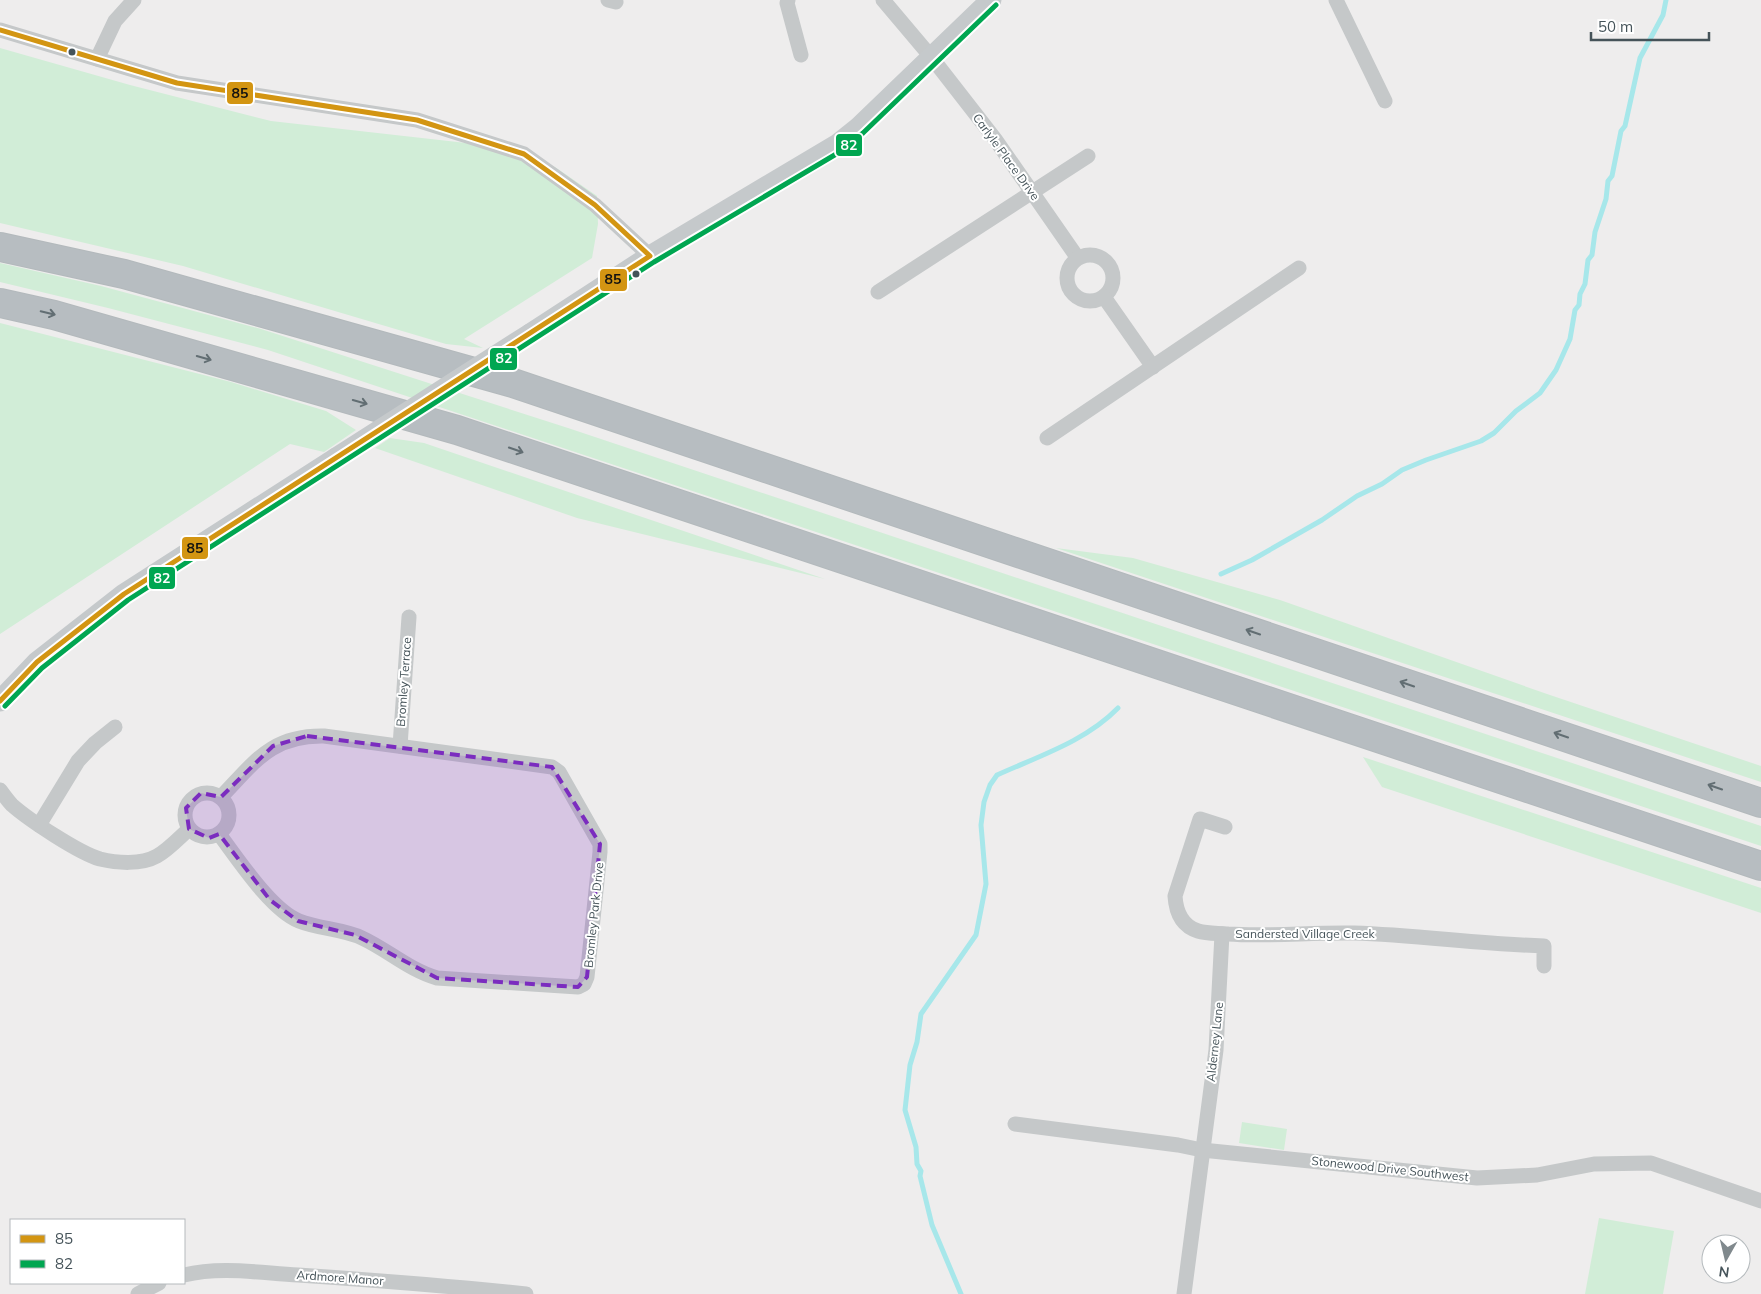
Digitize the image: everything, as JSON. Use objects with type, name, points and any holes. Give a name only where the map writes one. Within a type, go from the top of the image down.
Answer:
[{"type":"highway","points":[[0,246],[124,274],[513,383],[1761,803]]},
{"type":"highway","points":[[0,303],[54,315],[457,430],[1761,866]]},
{"type":"main road","points":[[0,701],[37,662],[124,594],[650,256],[838,144],[858,128],[991,0]]},
{"type":"street","points":[[98,59],[115,21],[134,0]]},
{"type":"street","points":[[788,0],[787,3],[801,54]]},
{"type":"street","name":"Carlyle Place Drive","points":[[883,0],[932,58],[995,139],[1078,257]]},
{"type":"street","points":[[1336,0],[1385,101]]},
{"type":"street","points":[[0,30],[177,83],[417,120],[524,154],[594,205],[650,256]]},
{"type":"street","points":[[878,292],[1088,156]]},
{"type":"street","points":[[1090,254],[1102,257],[1110,266],[1114,278],[1110,290],[1102,299],[1090,302],[1077,299],[1069,290],[1065,278],[1069,266],[1078,257],[1090,254]]},
{"type":"street","points":[[1047,438],[1299,268]]},
{"type":"street","points":[[1104,296],[1153,367]]},
{"type":"street","name":"Bromley Terrace","points":[[400,746],[409,617]]},
{"type":"street","points":[[39,824],[78,761],[115,726]]},
{"type":"street","name":"Bromley Park Drive","points":[[219,834],[270,900],[283,912],[298,921],[355,934],[421,973],[436,978],[578,987],[584,984],[587,978],[600,844],[559,772],[552,766],[324,736],[307,736],[289,739],[273,746],[222,797]]},
{"type":"street","points":[[0,790],[12,805],[39,824],[83,852],[100,859],[120,862],[139,861],[157,856],[189,829]]},
{"type":"street","points":[[211,792],[222,797],[228,805],[230,816],[227,827],[219,834],[209,838],[198,836],[189,829],[185,819],[186,808],[191,799],[201,793],[211,792]]},
{"type":"street","name":"Sandersted Village Creek","points":[[1225,826],[1200,818],[1175,896],[1176,907],[1180,917],[1188,926],[1197,931],[1245,935],[1371,934],[1544,946],[1544,966]]},
{"type":"street","name":"Alderney Lane","points":[[1184,1294],[1216,1050],[1222,934]]},
{"type":"street","name":"Stonewood Drive Southwest","points":[[1015,1124],[1178,1145],[1202,1150],[1477,1178],[1536,1175],[1594,1164],[1651,1163],[1761,1201]]},
{"type":"street","name":"Ardmore Manor","points":[[185,1275],[195,1272],[233,1271],[526,1294]]},
{"type":"street","points":[[138,1294],[157,1284]]},
{"type":"highlighted area","points":[[307,736],[552,767],[600,844],[587,977],[578,987],[437,978],[355,935],[298,921],[270,900],[219,834],[209,838],[189,829],[186,808],[201,793],[221,797],[273,746]]},
{"type":"green space","points":[[0,48],[130,85],[271,121],[475,144],[555,167],[597,196],[598,224],[592,258],[464,339],[483,348],[446,344],[183,266],[0,223]]},
{"type":"green space","points":[[0,263],[101,286],[261,329],[568,428],[1761,826],[1761,846],[268,350],[0,282]]},
{"type":"green space","points":[[0,323],[231,382],[326,411],[356,430],[324,452],[290,444],[0,634]]},
{"type":"green space","points":[[390,438],[424,443],[825,579],[577,518],[375,448]]},
{"type":"green space","points":[[1056,548],[1133,558],[1280,600],[1547,694],[1761,766],[1761,782]]},
{"type":"green space","points":[[1363,757],[1761,888],[1761,913],[1382,787]]},
{"type":"green space","points":[[1242,1122],[1287,1129],[1284,1150],[1239,1143]]},
{"type":"green space","points":[[1599,1218],[1674,1231],[1663,1294],[1585,1294]]},
{"type":"waterway","points":[[1221,574],[1252,560],[1322,520],[1357,496],[1382,484],[1402,470],[1481,441],[1494,433],[1516,411],[1540,393],[1556,370],[1570,339],[1575,310],[1579,305],[1580,294],[1585,284],[1588,260],[1592,255],[1595,232],[1606,199],[1608,181],[1612,176],[1621,131],[1625,126],[1640,58],[1663,15],[1666,0]]},
{"type":"waterway","points":[[961,1294],[932,1225],[920,1176],[921,1171],[917,1164],[916,1147],[905,1110],[910,1065],[917,1042],[921,1014],[976,935],[986,884],[981,825],[984,802],[990,785],[997,775],[1061,747],[1092,730],[1118,708]]},
{"type":"transit line","name":"82","points":[[5,706],[42,668],[128,600],[654,262],[843,150],[996,5]]},
{"type":"transit line","name":"85","points":[[0,30],[177,83],[417,120],[524,154],[595,205],[650,256],[124,594],[37,662],[0,701]]}]
